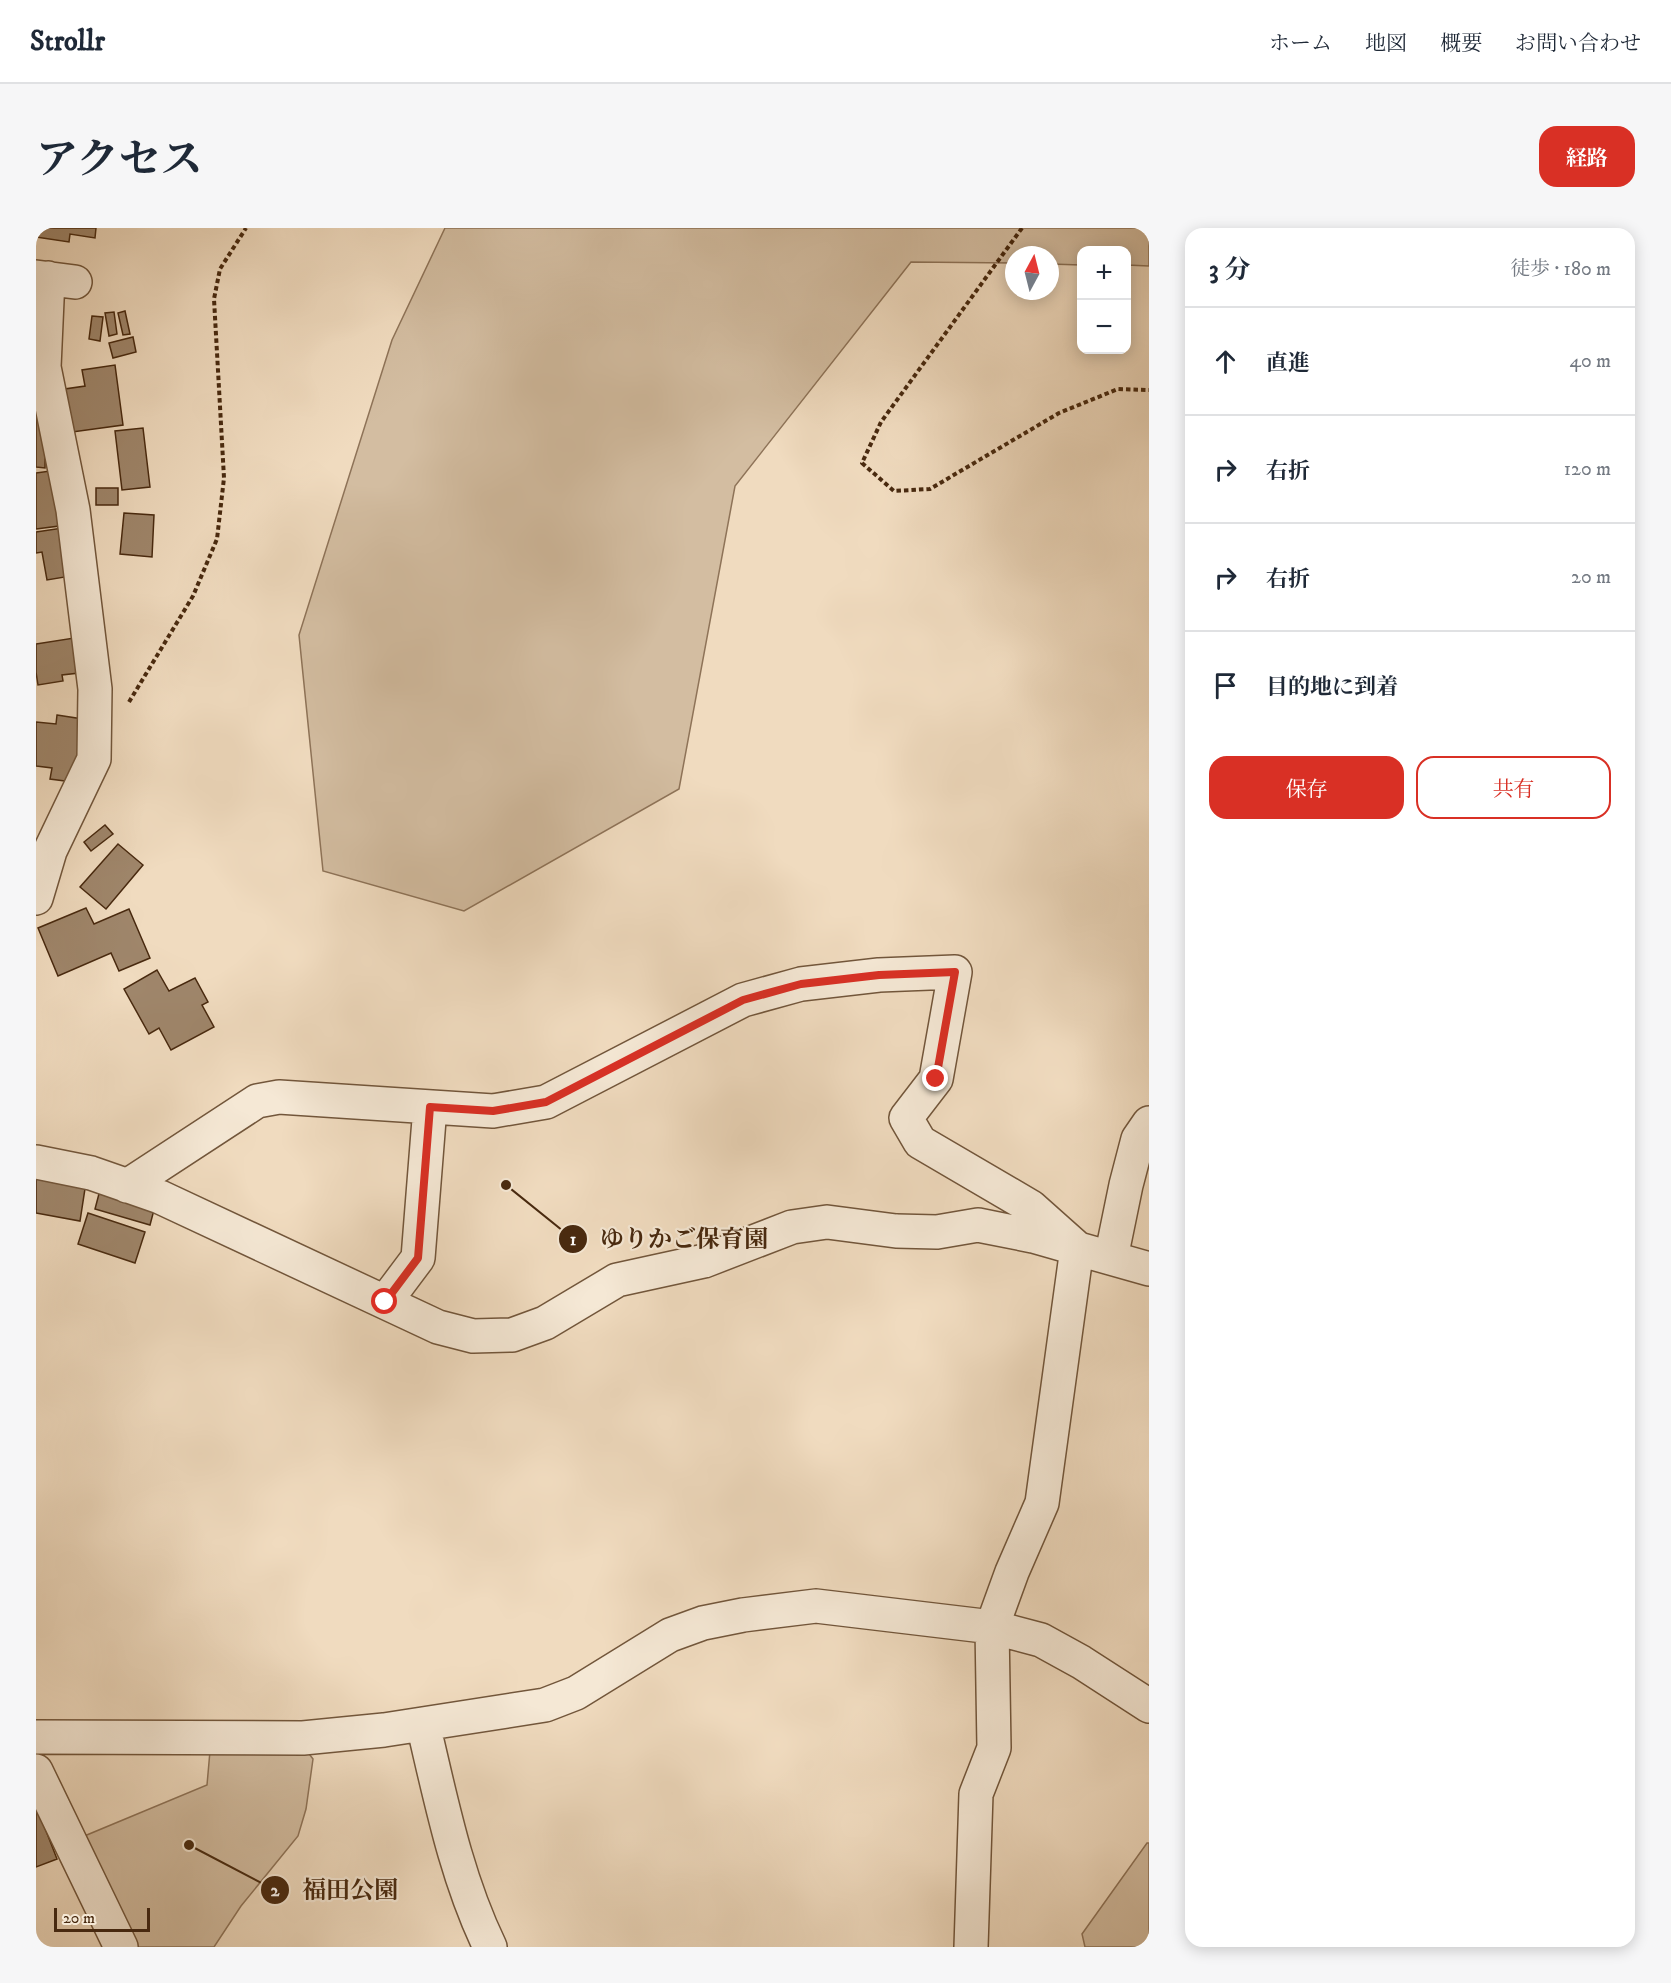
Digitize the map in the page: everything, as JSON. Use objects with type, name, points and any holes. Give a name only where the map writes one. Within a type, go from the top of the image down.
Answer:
[{"type":"street","points":[[36,898],[50,851],[94,759],[95,689],[73,510],[44,367],[53,279]]},
{"type":"street","points":[[127,1185],[258,1101],[279,1097],[493,1111],[546,1102],[743,1000],[801,984],[879,975],[955,972],[936,1079],[906,1118],[920,1142],[1031,1207],[1077,1248]]},
{"type":"street","points":[[385,1302],[418,1258],[430,1107]]},
{"type":"street","points":[[1111,1258],[1138,1139],[1149,1123]]},
{"type":"street","points":[[37,1154],[160,1197],[438,1327],[473,1336],[512,1335],[545,1323],[617,1280],[704,1261],[792,1227],[827,1222],[896,1231],[937,1232],[978,1225],[1033,1236],[1149,1269]]},
{"type":"street","points":[[971,1947],[976,1794],[994,1748],[992,1627],[1012,1572],[1042,1503],[1077,1248]]},
{"type":"street","points":[[36,1737],[303,1738],[384,1731],[545,1705],[576,1693],[670,1635],[703,1623],[743,1615],[816,1606],[992,1627],[1041,1640],[1081,1662],[1149,1706]]},
{"type":"street","points":[[423,1724],[455,1857],[476,1917],[490,1947]]},
{"type":"street","points":[[36,1771],[121,1947]]},
{"type":"path","points":[[125,708],[194,596],[217,539],[224,478],[214,299],[220,269],[246,228]]},
{"type":"path","points":[[1022,228],[881,422],[862,463],[894,491],[930,489],[1059,413],[1118,389],[1149,390]]},
{"type":"shaded area","points":[[445,228],[1149,228],[1149,266],[1131,265],[1131,246],[1077,246],[1077,265],[1059,264],[1059,246],[1005,246],[1005,263],[911,262],[735,486],[679,789],[464,911],[323,871],[299,635],[392,340]]},
{"type":"shaded area","points":[[210,1751],[307,1751],[313,1759],[306,1809],[298,1836],[241,1906],[214,1947],[132,1947],[82,1837],[207,1785]]},
{"type":"shaded area","points":[[1149,1843],[1149,1947],[1085,1947],[1082,1934]]},
{"type":"building","points":[[36,228],[96,228],[95,238],[70,234],[69,242],[36,237]]},
{"type":"building","points":[[125,311],[130,334],[123,335],[118,313]]},
{"type":"building","points":[[114,312],[117,334],[109,336],[105,313]]},
{"type":"building","points":[[92,316],[103,317],[100,341],[89,339]]},
{"type":"building","points":[[133,337],[136,352],[113,358],[109,343]]},
{"type":"building","points":[[115,365],[123,425],[65,433],[58,390],[85,386],[82,370]]},
{"type":"building","points":[[36,392],[46,392],[45,468],[36,467]]},
{"type":"building","points":[[143,428],[150,487],[122,490],[115,431]]},
{"type":"building","points":[[50,471],[59,526],[36,529],[36,473]]},
{"type":"building","points":[[96,488],[118,488],[118,505],[96,505]]},
{"type":"building","points":[[124,513],[154,515],[152,557],[120,554]]},
{"type":"building","points":[[69,527],[77,575],[47,580],[42,552],[36,553],[36,532]]},
{"type":"building","points":[[74,638],[79,673],[62,675],[63,681],[38,685],[36,644]]},
{"type":"building","points":[[57,715],[89,720],[80,783],[50,779],[52,768],[36,766],[36,722],[56,724]]},
{"type":"building","points":[[105,825],[113,834],[91,851],[84,842]]},
{"type":"building","points":[[118,844],[143,865],[106,909],[80,887]]},
{"type":"building","points":[[86,908],[94,924],[129,909],[150,958],[119,971],[111,953],[58,976],[38,928]]},
{"type":"building","points":[[157,970],[169,991],[195,978],[208,1002],[202,1005],[214,1027],[171,1050],[159,1028],[149,1034],[124,989]]},
{"type":"building","points":[[36,1173],[86,1182],[80,1221],[36,1213]]},
{"type":"building","points":[[100,1190],[155,1206],[150,1225],[95,1209]]},
{"type":"building","points":[[88,1213],[145,1232],[135,1263],[78,1244]]},
{"type":"building","points":[[36,1805],[57,1859],[36,1867]]},
{"type":"place","name":"ゆりかご保育園","points":[[506,1185]]},
{"type":"place","name":"福田公園","points":[[189,1845]]},
{"type":"route","points":[[385,1302],[418,1258],[430,1107],[493,1111],[546,1102],[743,1000],[801,984],[879,975],[955,972],[936,1079]]}]
